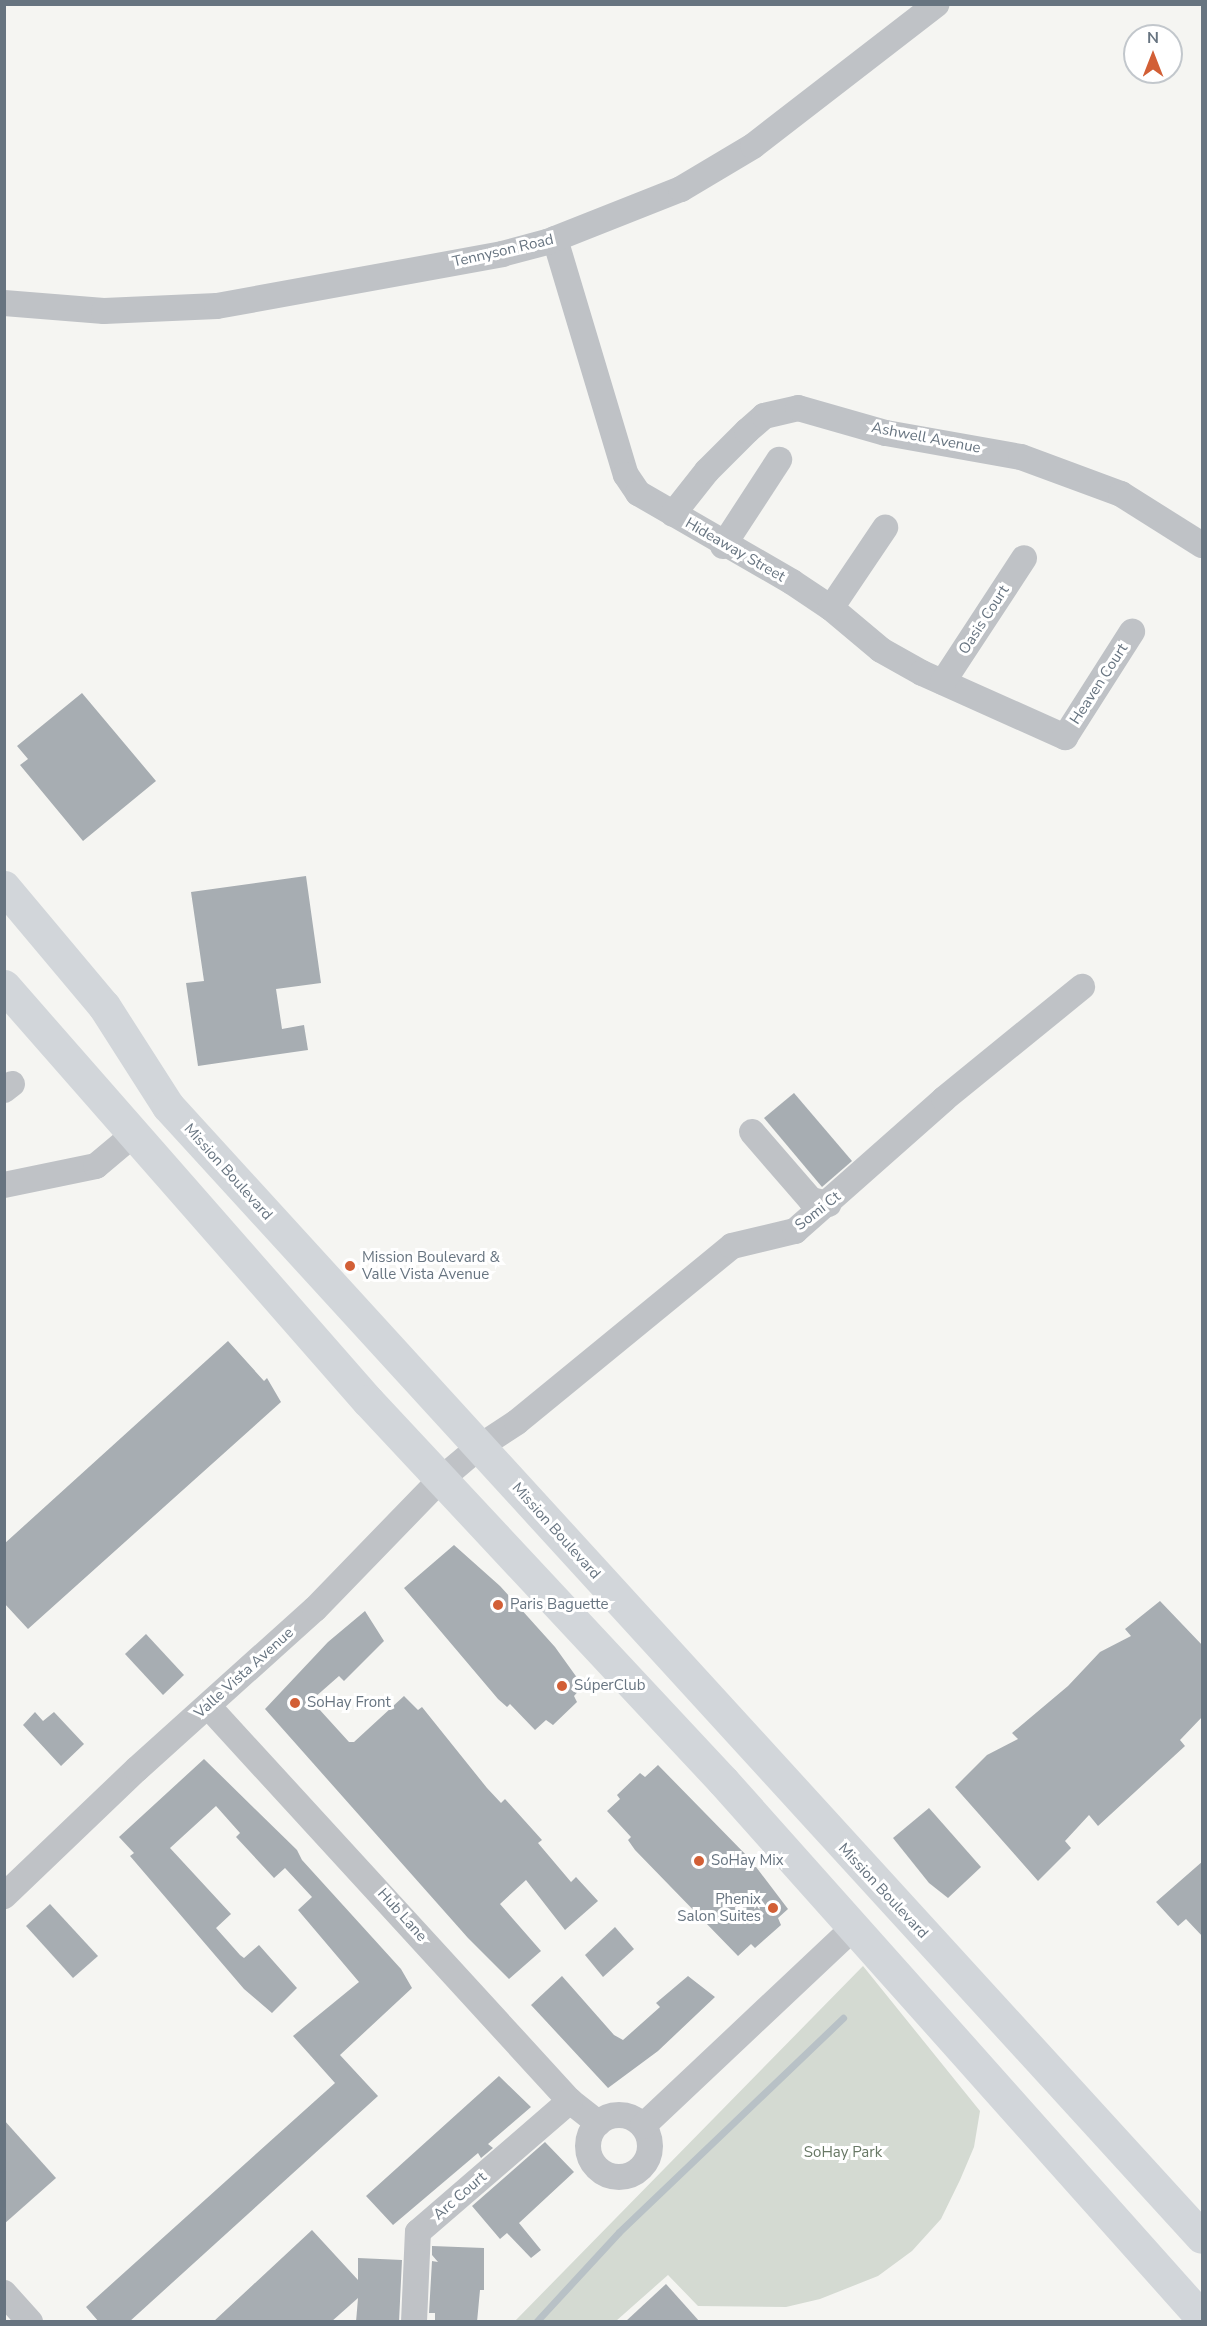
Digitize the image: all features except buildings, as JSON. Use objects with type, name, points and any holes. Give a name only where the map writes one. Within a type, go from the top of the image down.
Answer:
[{"type":"main road","name":"Mission Boulevard","points":[[4,887],[104,1006],[168,1106],[1203,2237]]},
{"type":"main road","points":[[4,986],[133,1135],[440,1480],[723,1781],[852,1929],[1203,2318]]},
{"type":"street","name":"Tennyson Road","points":[[4,303],[104,311],[217,306],[502,254],[555,239],[681,189],[744,151],[937,4]]},
{"type":"street","name":"Hideaway Street","points":[[555,239],[626,475],[638,493],[723,546],[831,608],[881,650],[944,682],[1065,736]]},
{"type":"street","name":"Ashwell Avenue","points":[[673,514],[706,471],[747,431],[765,416],[798,408],[885,433],[1022,457],[1121,494],[1203,545]]},
{"type":"street","points":[[723,546],[778,460]]},
{"type":"street","points":[[831,608],[885,528]]},
{"type":"street","name":"Oasis Court","points":[[944,682],[1024,558]]},
{"type":"street","name":"Heaven Court","points":[[1065,736],[1132,632]]},
{"type":"street","name":"Somi Ct","points":[[479,1447],[517,1422],[732,1246],[795,1231],[829,1204],[944,1100],[1082,987]]},
{"type":"street","points":[[752,1132],[810,1200],[829,1204]]},
{"type":"street","points":[[4,1185],[96,1166],[133,1135]]},
{"type":"street","name":"Valle Vista Avenue","points":[[4,1896],[315,1609],[440,1480],[479,1447]]},
{"type":"street","name":"Hub Lane","points":[[208,1706],[570,2101],[598,2123]]},
{"type":"street","points":[[643,2126],[852,1929]]},
{"type":"street","name":"Arc Court","points":[[414,2322],[418,2232],[570,2101]]},
{"type":"street","points":[[617,2115],[633,2118],[643,2126],[650,2142],[646,2161],[636,2172],[617,2177],[598,2170],[589,2156],[589,2135],[598,2123],[617,2115]]},
{"type":"street","points":[[4,2293],[30,2322]]},
{"type":"green space","name":"SoHay Park","points":[[863,1966],[980,2111],[974,2147],[960,2180],[941,2219],[912,2251],[878,2276],[820,2299],[786,2307],[698,2306],[668,2275],[616,2321],[515,2321]]},
{"type":"waterway","points":[[536,2322],[619,2232],[843,2018]]},
{"type":"place","name":"Mission Boulevard & Valle Vista Avenue","points":[[350,1266]]},
{"type":"place","name":"Paris Baguette","points":[[498,1605]]},
{"type":"place","name":"SúperClub","points":[[562,1686]]},
{"type":"place","name":"SoHay Front","points":[[295,1703]]},
{"type":"place","name":"SoHay Mix","points":[[699,1861]]},
{"type":"place","name":"Phenix Salon Suites","points":[[773,1908]]}]
